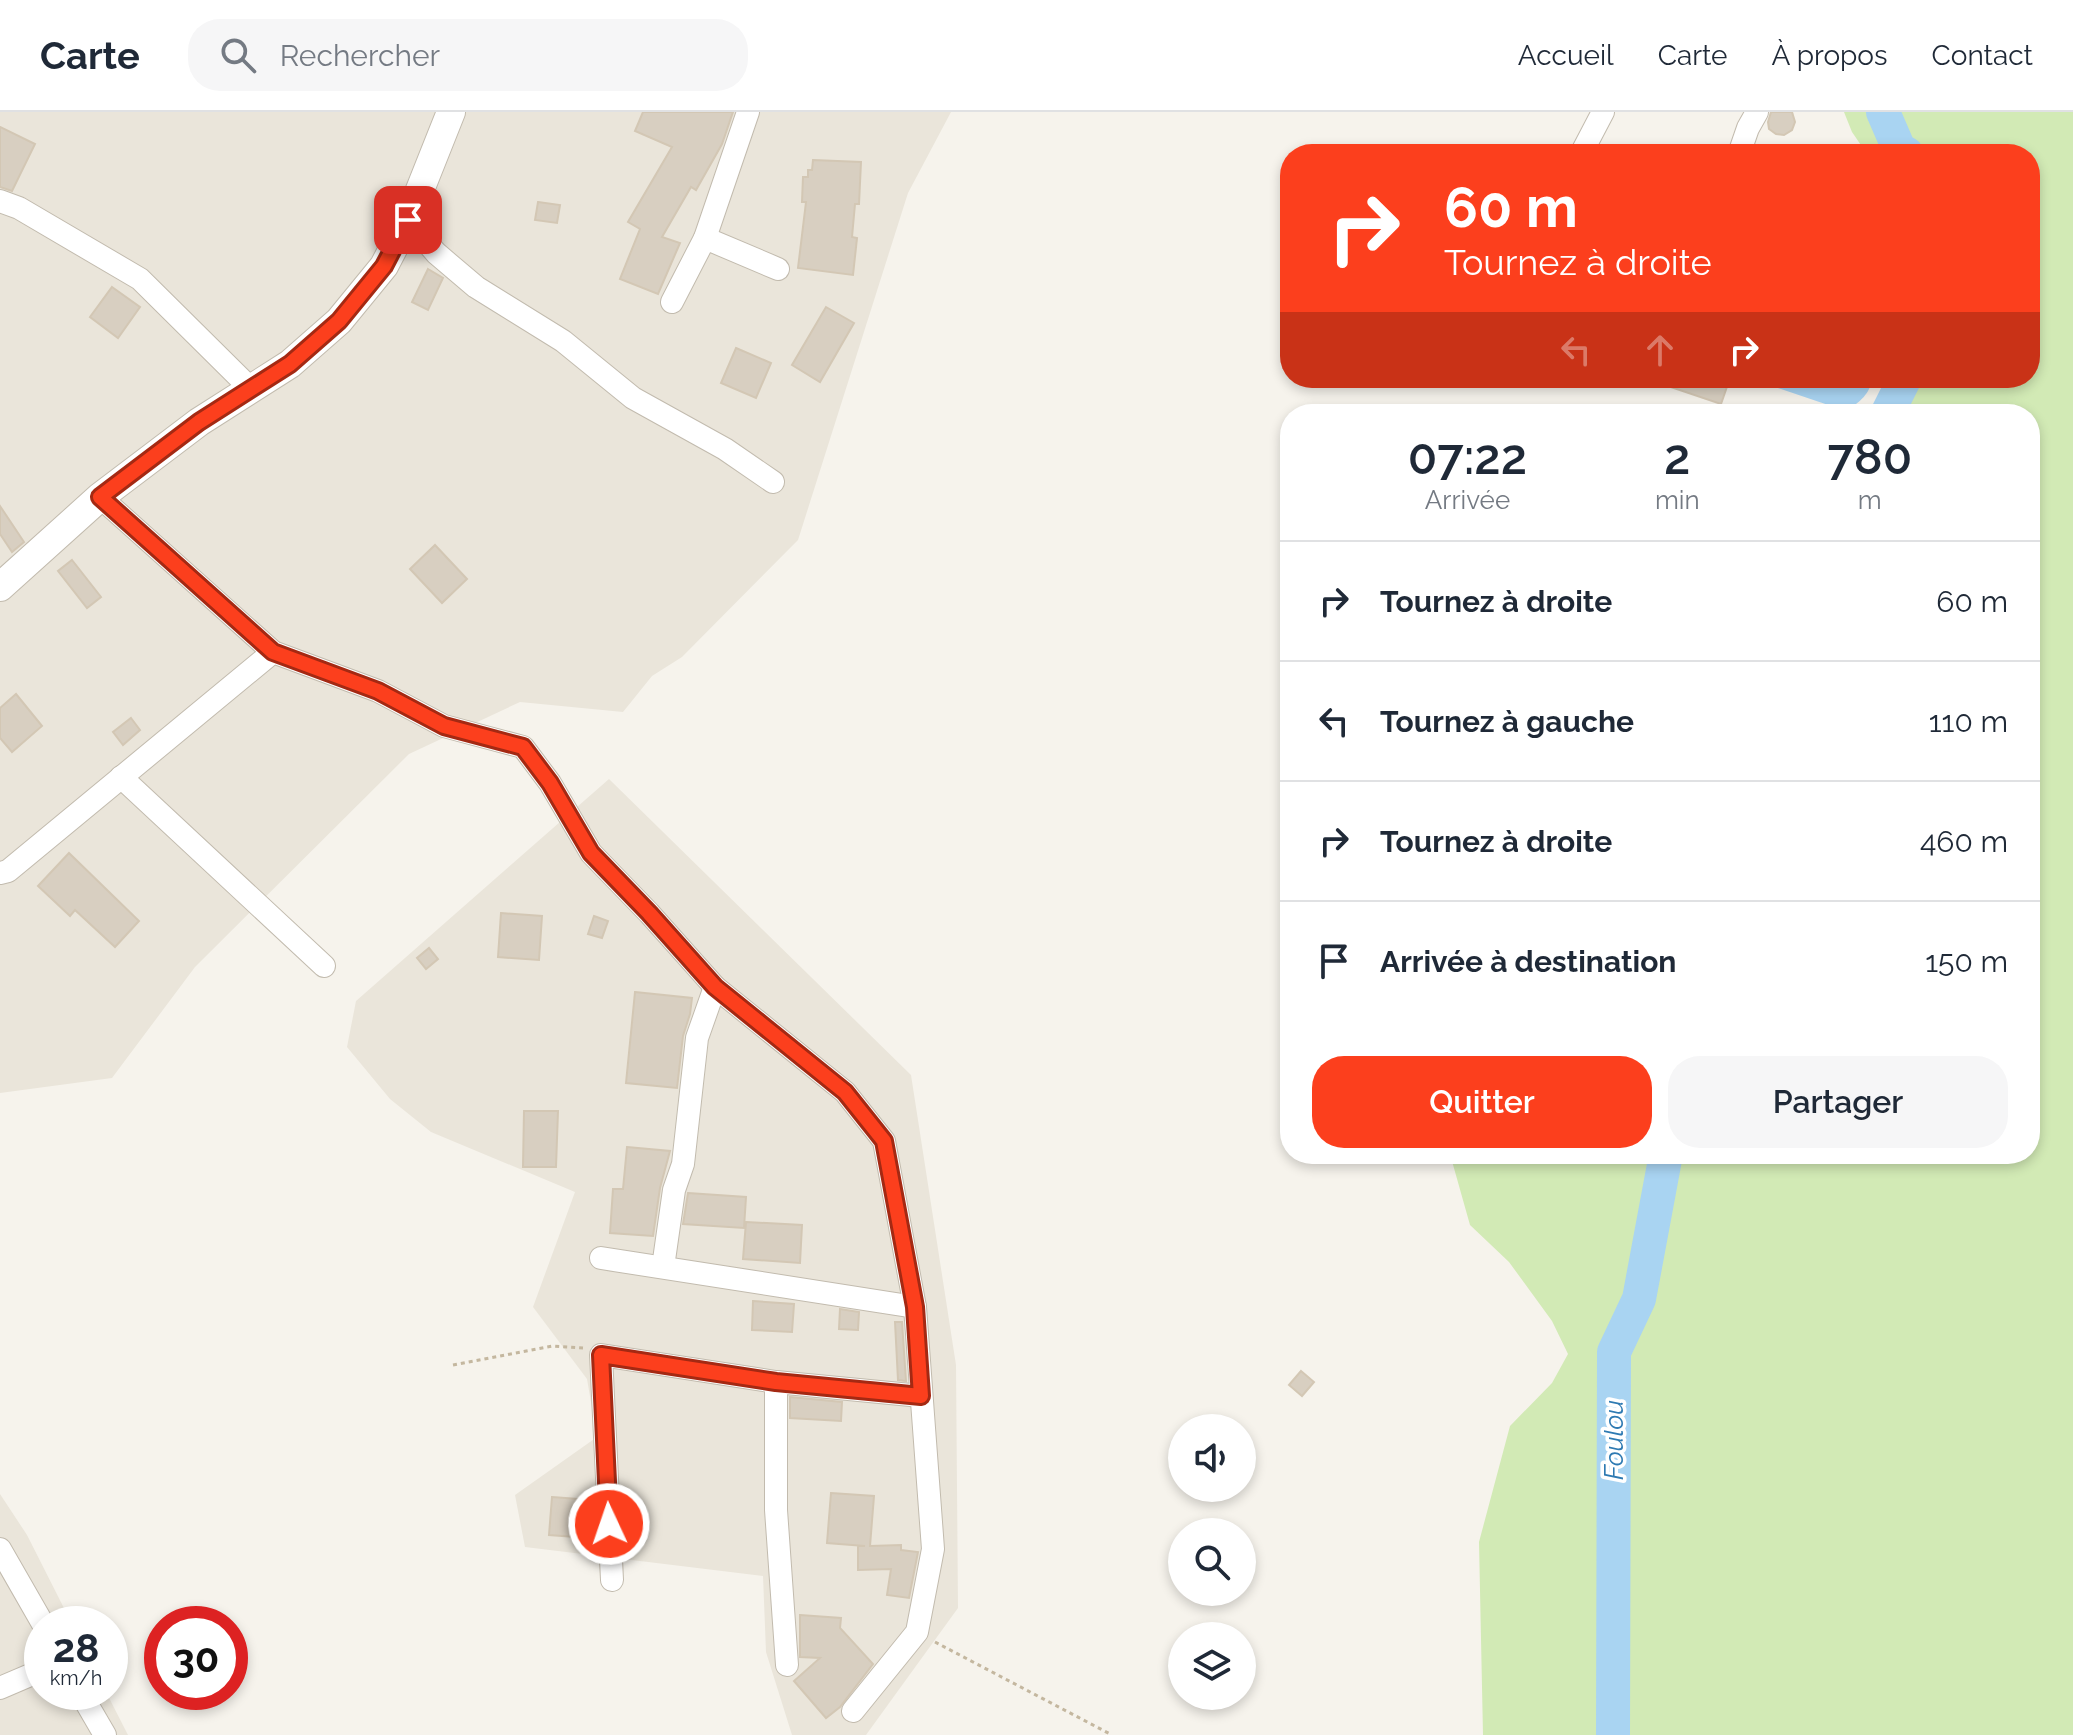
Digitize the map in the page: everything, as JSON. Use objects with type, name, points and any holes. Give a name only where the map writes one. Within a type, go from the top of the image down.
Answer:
[{"type":"street","points":[[0,587],[100,497],[199,422],[290,364],[339,321],[384,266],[408,220],[451,112]]},
{"type":"street","points":[[672,302],[705,238],[748,112]]},
{"type":"street","points":[[1586,144],[1603,112]]},
{"type":"street","points":[[1742,144],[1757,112]]},
{"type":"street","points":[[0,201],[19,208],[140,279],[251,389]]},
{"type":"street","points":[[408,220],[436,253],[476,287],[563,341],[633,398],[725,449],[773,482]]},
{"type":"street","points":[[705,238],[778,269]]},
{"type":"street","points":[[100,497],[273,652],[378,691],[444,726],[523,747],[550,783],[591,853],[715,987],[845,1092],[884,1141],[915,1307],[933,1549],[917,1632],[853,1711]]},
{"type":"street","points":[[0,873],[8,871],[273,652]]},
{"type":"street","points":[[121,777],[324,966]]},
{"type":"street","points":[[663,1267],[674,1190],[683,1164],[697,1038],[715,987]]},
{"type":"street","points":[[601,1258],[915,1307]]},
{"type":"street","points":[[612,1580],[601,1355],[776,1382],[921,1396]]},
{"type":"street","points":[[776,1382],[776,1510],[787,1665]]},
{"type":"street","points":[[0,1549],[33,1606]]},
{"type":"street","points":[[0,1688],[24,1678]]},
{"type":"street","points":[[90,1710],[105,1735]]},
{"type":"path","points":[[453,1365],[552,1346],[581,1346],[601,1355]]},
{"type":"path","points":[[917,1632],[1112,1735]]},
{"type":"shaded area","points":[[0,112],[951,112],[908,193],[798,540],[682,657],[652,676],[623,712],[520,702],[409,754],[195,967],[112,1078],[0,1093]]},
{"type":"shaded area","points":[[609,779],[911,1075],[956,1365],[958,1608],[866,1735],[792,1735],[766,1652],[763,1576],[525,1547],[515,1495],[597,1437],[587,1379],[533,1307],[575,1192],[431,1132],[390,1099],[347,1047],[356,1001]]},
{"type":"shaded area","points":[[0,1494],[27,1535],[63,1606],[24,1606],[24,1710],[115,1710],[128,1735],[0,1735]]},
{"type":"green space","points":[[1844,112],[2073,112],[2073,1735],[1483,1735],[1479,1542],[1510,1426],[1552,1383],[1568,1354],[1552,1321],[1509,1262],[1470,1225],[1453,1164],[2040,1164],[2040,404],[1877,404],[1885,388],[2040,388],[2040,144],[1860,144]]},
{"type":"water","points":[[1778,388],[1869,388],[1856,404],[1825,404]]},
{"type":"building","points":[[643,112],[733,112],[722,144],[696,190],[691,187],[662,237],[680,243],[658,294],[620,279],[640,229],[628,222],[672,147],[635,131]]},
{"type":"building","points":[[1771,112],[1792,112],[1795,122],[1792,130],[1784,135],[1769,129]]},
{"type":"building","points":[[0,127],[35,144],[12,191],[0,187]]},
{"type":"building","points":[[813,160],[861,162],[859,204],[855,204],[852,237],[857,238],[853,275],[798,268],[806,202],[802,202],[803,177],[808,177]]},
{"type":"building","points":[[538,202],[560,205],[557,223],[535,220]]},
{"type":"building","points":[[428,269],[443,278],[428,310],[412,302]]},
{"type":"building","points":[[112,287],[140,307],[118,338],[90,317]]},
{"type":"building","points":[[826,307],[854,323],[820,382],[792,365]]},
{"type":"building","points":[[736,348],[771,363],[756,398],[721,383]]},
{"type":"building","points":[[1674,388],[1727,388],[1721,404]]},
{"type":"building","points":[[0,506],[24,542],[12,552],[0,534]]},
{"type":"building","points":[[435,545],[467,579],[442,603],[410,569]]},
{"type":"building","points":[[72,560],[101,597],[87,608],[58,571]]},
{"type":"building","points":[[16,694],[42,726],[12,752],[0,738],[0,708]]},
{"type":"building","points":[[131,718],[140,730],[123,745],[113,732]]},
{"type":"building","points":[[69,853],[139,921],[115,947],[75,910],[70,916],[38,886]]},
{"type":"building","points":[[501,913],[542,916],[539,960],[498,957]]},
{"type":"building","points":[[594,916],[608,921],[602,938],[588,934]]},
{"type":"building","points":[[429,948],[438,959],[426,969],[417,958]]},
{"type":"building","points":[[635,992],[692,998],[683,1036],[677,1088],[626,1083]]},
{"type":"building","points":[[524,1111],[558,1111],[556,1167],[523,1167]]},
{"type":"building","points":[[627,1147],[670,1151],[660,1188],[653,1236],[610,1233],[613,1189],[623,1189]]},
{"type":"building","points":[[688,1193],[746,1197],[744,1228],[683,1224]]},
{"type":"building","points":[[746,1222],[802,1225],[800,1263],[743,1259]]},
{"type":"building","points":[[753,1301],[794,1304],[792,1332],[752,1330]]},
{"type":"building","points":[[840,1309],[859,1312],[858,1330],[839,1329]]},
{"type":"building","points":[[895,1322],[902,1322],[906,1381],[898,1380]]},
{"type":"building","points":[[1301,1371],[1314,1382],[1302,1396],[1289,1385]]},
{"type":"building","points":[[790,1397],[842,1402],[841,1421],[790,1418]]},
{"type":"building","points":[[831,1493],[874,1496],[870,1546],[901,1545],[901,1550],[918,1552],[909,1598],[887,1595],[891,1569],[858,1570],[858,1546],[865,1546],[827,1543]]},
{"type":"building","points":[[552,1497],[591,1500],[589,1538],[549,1535]]},
{"type":"building","points":[[800,1615],[841,1618],[840,1628],[873,1664],[840,1707],[826,1718],[794,1681],[820,1658],[800,1657]]},
{"type":"waterway","name":"Foulou","points":[[1883,112],[1897,144]]},
{"type":"waterway","name":"Foulou","points":[[1892,404],[1900,388]]},
{"type":"waterway","name":"Foulou","points":[[1613,1735],[1614,1352],[1639,1299],[1664,1164]]},
{"type":"route","points":[[408,220],[384,266],[339,321],[290,364],[199,422],[100,497],[273,652],[378,691],[444,726],[523,747],[550,783],[591,853],[715,987],[845,1092],[884,1141],[915,1307],[921,1396],[776,1382],[601,1355],[609,1524]]}]
